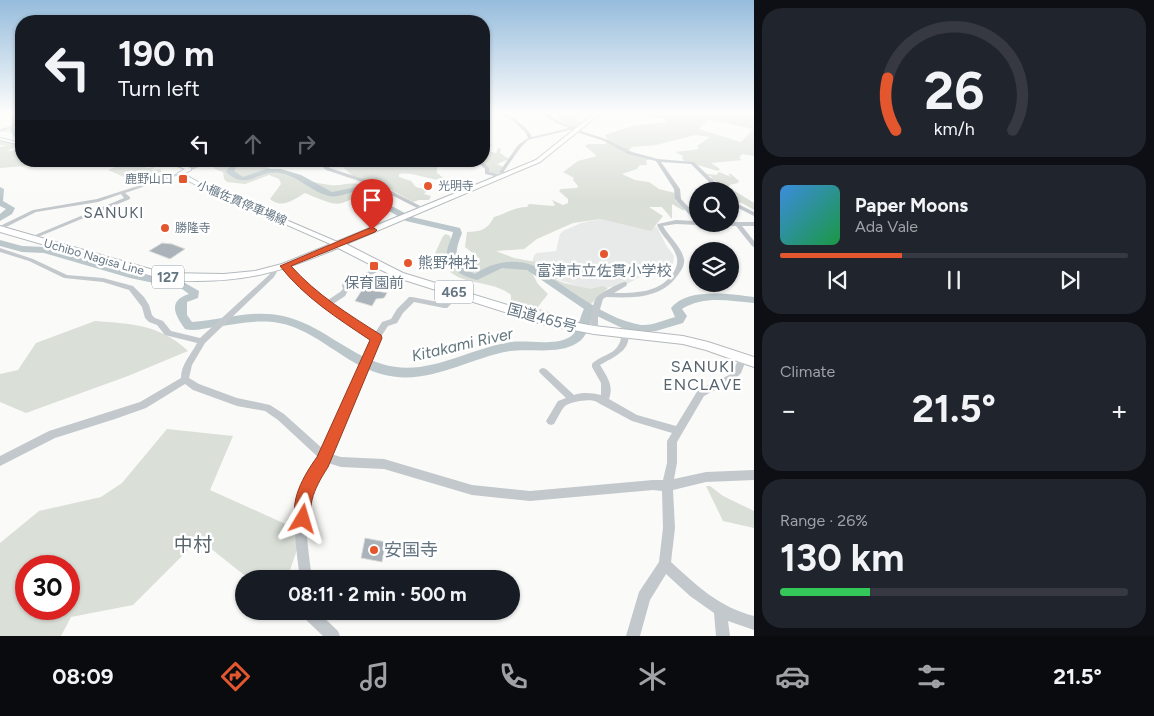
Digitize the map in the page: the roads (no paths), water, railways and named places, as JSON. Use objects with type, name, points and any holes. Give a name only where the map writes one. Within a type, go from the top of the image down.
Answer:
[{"type":"highway","name":"Uchibo Nagisa Line","points":[[0,229],[163,276],[218,278],[253,274],[281,267],[502,177],[538,161],[563,142]]},
{"type":"highway","name":"国道465号","points":[[338,244],[381,268],[546,321],[591,330],[683,340],[748,360]]},
{"type":"main road","name":"小櫃佐貫停車場線","points":[[184,167],[189,169]]},
{"type":"main road","name":"小櫃佐貫停車場線","points":[[180,174],[189,169]]},
{"type":"main road","name":"小櫃佐貫停車場線","points":[[180,174],[198,184],[338,244]]},
{"type":"street","points":[[485,167],[487,173],[502,177],[502,171],[519,146],[525,142]]},
{"type":"street","points":[[608,142],[630,152],[658,160],[692,163],[712,182]]},
{"type":"street","points":[[658,160],[676,189],[680,202],[689,212]]},
{"type":"street","points":[[189,169],[195,167]]},
{"type":"street","points":[[327,167],[340,174],[376,186],[423,209]]},
{"type":"street","points":[[0,229],[35,211],[98,200],[180,174]]},
{"type":"street","points":[[31,238],[128,198],[122,193]]},
{"type":"street","points":[[739,206],[754,214]]},
{"type":"street","points":[[604,295],[633,295],[655,291],[668,284],[680,267],[681,260],[677,250],[660,225],[689,222]]},
{"type":"street","points":[[739,225],[754,224]]},
{"type":"street","points":[[739,226],[754,245]]},
{"type":"street","points":[[0,250],[31,260],[66,277],[104,280],[131,288],[141,299],[148,316],[152,320],[160,322],[169,334],[188,336],[202,341]]},
{"type":"street","points":[[185,380],[186,368],[198,351],[202,341],[281,267],[326,305],[376,338]]},
{"type":"street","points":[[326,305],[343,294],[346,289],[345,285],[372,274],[381,268]]},
{"type":"street","points":[[591,330],[600,298],[624,284]]},
{"type":"street","points":[[305,570],[303,502],[313,476],[325,457],[366,365],[376,338],[385,324],[394,321],[400,311],[412,299],[444,306],[458,293]]},
{"type":"street","points":[[603,402],[608,389],[607,382],[596,367],[596,364],[619,352],[624,344],[625,334]]},
{"type":"street","points":[[633,636],[644,597],[665,564],[669,528],[667,486],[672,463],[672,441],[677,430],[701,394],[732,377],[748,360]]},
{"type":"street","points":[[544,370],[573,400]]},
{"type":"street","points":[[185,380],[196,387],[238,402],[267,408],[281,417],[325,457],[341,462],[384,464],[472,490],[530,496],[653,485],[667,486],[706,477],[754,475]]},
{"type":"street","points":[[0,461],[52,434],[143,405],[185,380]]},
{"type":"street","points":[[551,421],[561,404],[590,397],[635,418],[677,430]]},
{"type":"street","points":[[665,564],[701,599],[720,611],[754,623]]},
{"type":"street","points":[[720,611],[723,636]]},
{"type":"street","points":[[316,620],[333,636]]},
{"type":"waterway","points":[[233,167],[230,172],[241,179],[247,179],[266,171],[281,171],[298,177],[331,194],[357,189],[409,219],[457,230],[458,233],[451,253],[453,262],[464,272],[477,277],[489,269],[502,265],[530,268],[591,308]]},
{"type":"waterway","name":"Kitakami River","points":[[0,189],[0,200]]},
{"type":"waterway","name":"Kitakami River","points":[[0,203],[11,208],[9,212],[0,218]]},
{"type":"waterway","name":"Kitakami River","points":[[0,243],[22,249],[45,250],[134,276],[185,286],[194,291],[194,296],[182,300],[181,315],[189,326],[253,318],[283,320],[309,329],[368,364],[398,373],[430,370],[510,347],[568,343],[578,337],[591,308]]},
{"type":"waterway","points":[[591,308],[628,326],[646,329],[679,320],[681,316],[676,308],[694,299],[724,297],[754,300]]},
{"type":"place","name":"鹿野山口","points":[[183,179]]},
{"type":"place","name":"光明寺","points":[[428,186]]},
{"type":"place","name":"勝隆寺","points":[[165,228]]},
{"type":"place","name":"富津市立佐貫小学校","points":[[604,254]]},
{"type":"place","name":"熊野神社","points":[[408,263]]},
{"type":"place","name":"保育園前","points":[[374,266]]},
{"type":"place","name":"安国寺","points":[[374,550]]},
{"type":"district","name":"SANUKI","points":[[114,213]]},
{"type":"district","name":"SANUKI ENCLAVE","points":[[703,375]]},
{"type":"district","name":"中村","points":[[193,544]]}]
